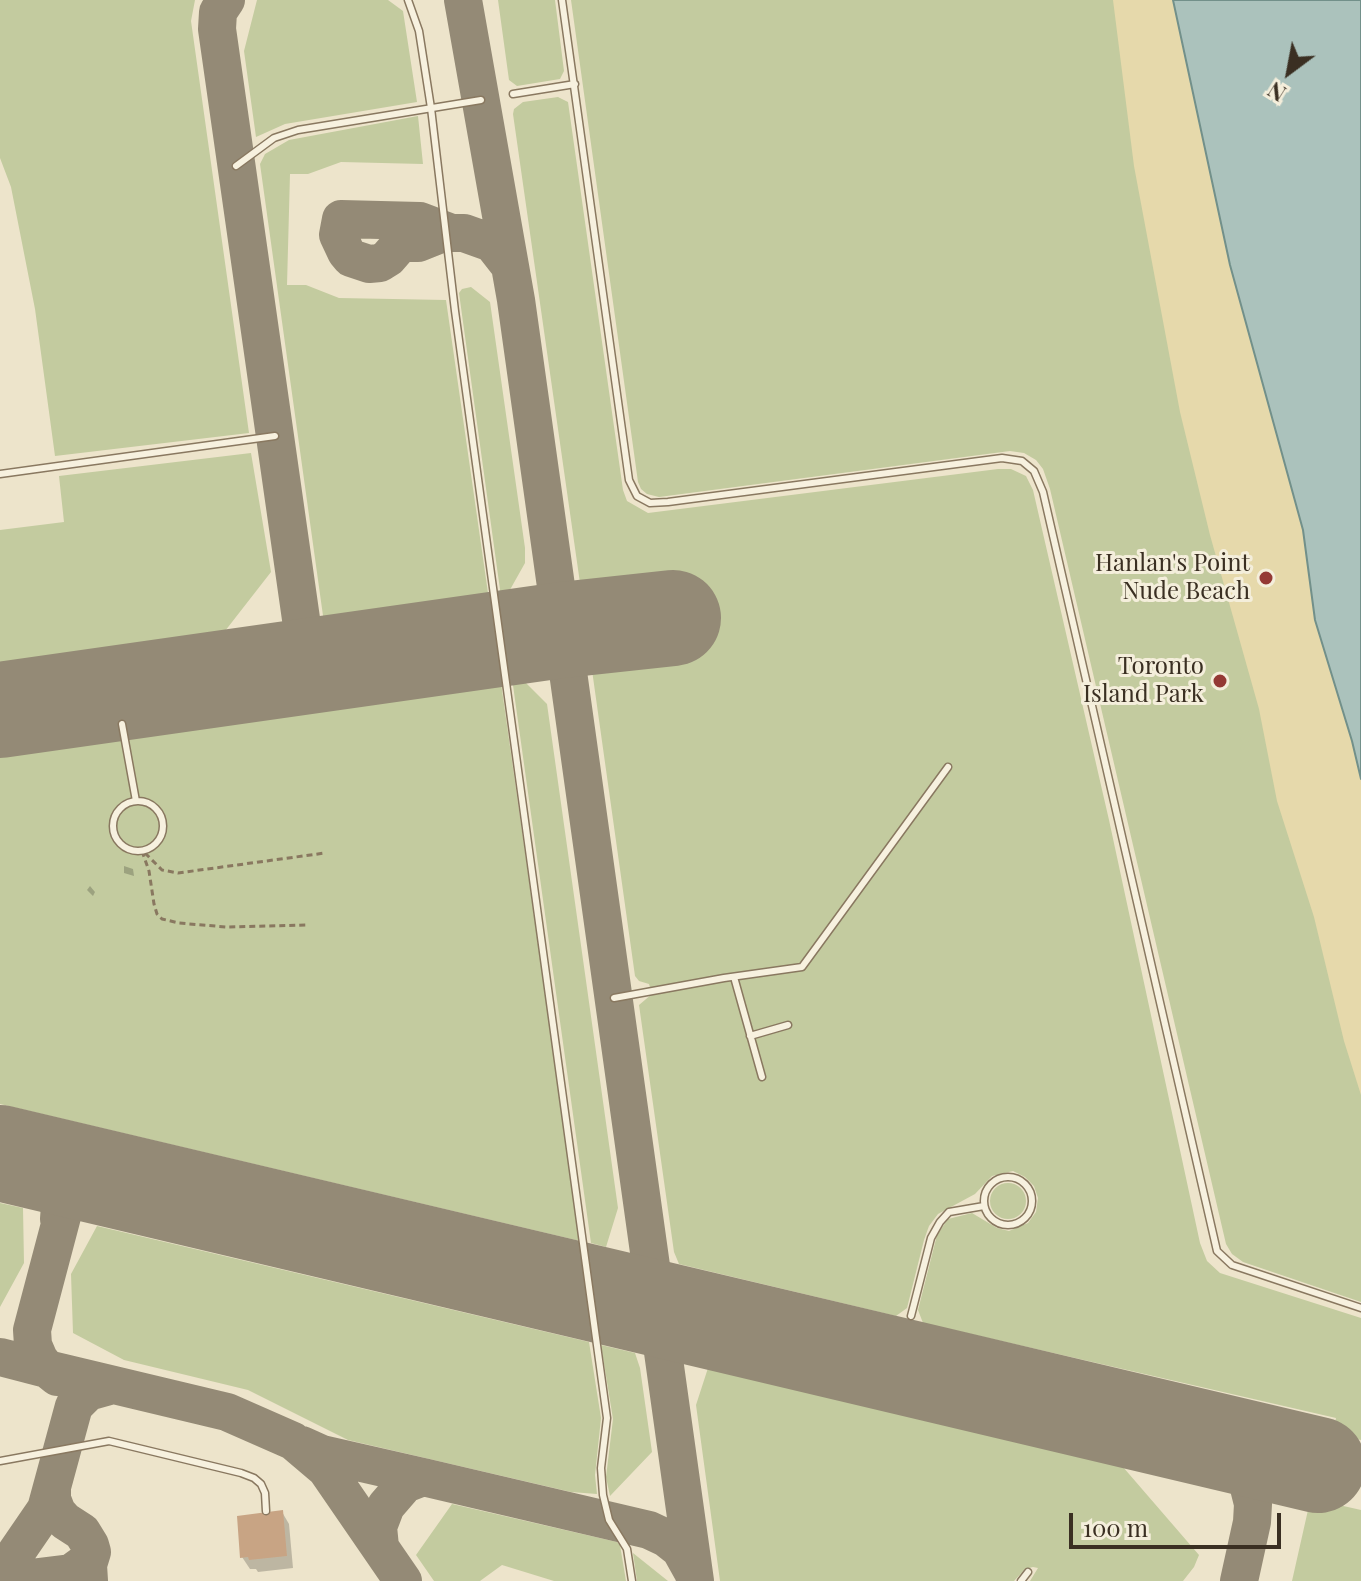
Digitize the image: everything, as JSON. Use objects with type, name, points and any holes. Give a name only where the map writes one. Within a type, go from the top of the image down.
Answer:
[{"type":"lane","points":[[408,0],[419,31],[431,108],[455,311],[607,1418],[601,1468],[603,1495],[609,1520],[627,1549],[632,1581]]},
{"type":"lane","points":[[562,0],[629,480],[637,496],[650,503],[668,502],[1002,458],[1022,461],[1034,471],[1043,492],[1217,1251],[1232,1265],[1361,1308]]},
{"type":"lane","points":[[513,94],[575,84]]},
{"type":"lane","points":[[236,166],[274,138],[298,130],[481,100]]},
{"type":"lane","points":[[0,474],[275,436]]},
{"type":"lane","points":[[122,724],[136,801]]},
{"type":"lane","points":[[614,998],[802,967],[948,767]]},
{"type":"lane","points":[[136,801],[152,805],[162,818],[163,827],[157,842],[142,851],[126,848],[113,829],[113,821],[121,807],[136,801]]},
{"type":"lane","points":[[734,977],[762,1077]]},
{"type":"lane","points":[[750,1036],[788,1025]]},
{"type":"lane","points":[[1005,1177],[1020,1180],[1033,1199],[1029,1215],[1016,1225],[999,1224],[984,1206],[986,1191],[991,1184],[1005,1177]]},
{"type":"lane","points":[[911,1316],[931,1238],[940,1222],[949,1212],[984,1206]]},
{"type":"lane","points":[[0,1461],[109,1441],[254,1478],[265,1493],[266,1511]]},
{"type":"lane","points":[[1021,1581],[1028,1572]]},
{"type":"path","points":[[142,851],[162,870],[178,873],[325,853]]},
{"type":"path","points":[[142,851],[149,871],[154,904],[162,919],[226,927],[306,925]]},
{"type":"green space","points":[[0,0],[195,0],[191,21],[249,433],[55,456],[35,309],[11,187],[0,158]]},
{"type":"green space","points":[[257,0],[388,0],[403,11],[417,102],[285,124],[256,137],[244,51]]},
{"type":"green space","points":[[498,0],[555,0],[564,71],[560,79],[517,86],[509,80]]},
{"type":"green space","name":"Toronto Island Park","points":[[571,0],[1173,0],[1201,132],[1361,779],[1361,1302],[1243,1262],[1232,1254],[1226,1244],[1050,489],[1036,460],[1024,453],[1010,451],[659,497],[641,489]]},
{"type":"green space","points":[[558,97],[568,102],[627,501],[648,513],[998,469],[1011,469],[1026,476],[1033,490],[1109,820],[1200,1243],[1207,1261],[1220,1273],[1361,1318],[1361,1440],[1333,1434],[1336,1418],[923,1323],[918,1310],[937,1235],[948,1219],[972,1213],[997,1228],[1009,1231],[1028,1223],[1036,1212],[1038,1198],[1034,1186],[1013,1171],[992,1176],[975,1194],[938,1214],[924,1240],[907,1308],[896,1316],[679,1264],[674,1252],[639,1005],[652,994],[649,984],[635,976],[591,663],[592,660],[680,648],[671,583],[582,597],[513,114],[514,109],[523,102]]},
{"type":"green space","points":[[418,116],[423,164],[341,162],[308,174],[290,174],[287,285],[306,285],[339,298],[446,300],[489,600],[484,608],[325,630],[260,164],[265,154],[289,140]]},
{"type":"green space","points":[[471,287],[490,302],[525,548],[525,563],[502,604],[459,293]]},
{"type":"green space","points":[[251,453],[271,572],[211,649],[0,679],[0,530],[64,522],[59,476]]},
{"type":"green space","points":[[513,670],[547,704],[618,1208],[606,1247],[591,1243]]},
{"type":"green space","points":[[490,672],[500,676],[580,1241],[0,1104],[0,742]]},
{"type":"green space","points":[[1008,1183],[1021,1188],[1026,1201],[1021,1214],[1008,1219],[995,1214],[990,1201],[995,1188]]},
{"type":"green space","points":[[0,1203],[23,1208],[24,1263],[0,1307]]},
{"type":"green space","points":[[97,1226],[589,1342],[601,1418],[595,1475],[597,1494],[571,1492],[348,1440],[248,1390],[124,1360],[73,1333],[71,1274]]},
{"type":"green space","points":[[601,1345],[635,1353],[652,1452],[610,1496],[606,1477],[613,1419]]},
{"type":"green space","points":[[708,1368],[1123,1467],[1199,1555],[1183,1581],[1030,1581],[1038,1568],[1033,1567],[1025,1569],[1014,1581],[720,1581],[696,1405]]},
{"type":"green space","points":[[1317,1500],[1361,1510],[1361,1581],[1292,1581],[1308,1510],[1314,1512]]},
{"type":"green space","points":[[452,1504],[617,1542],[626,1581],[554,1581],[502,1565],[480,1581],[434,1581],[416,1555]]},
{"type":"green space","points":[[633,1553],[668,1581],[637,1581]]},
{"type":"sand","name":"Hanlan's Point Nude Beach","points":[[1113,0],[1173,0],[1230,265],[1303,530],[1315,620],[1361,779],[1361,1095],[1344,1041],[1314,917],[1277,801],[1259,709],[1210,535],[1180,412],[1134,166]]},
{"type":"water","points":[[1173,0],[1361,0],[1361,779],[1315,620],[1303,530],[1230,265]]},
{"type":"building","points":[[283,1510],[287,1556],[240,1558],[237,1516]]},
{"type":"taxiway","points":[[226,0],[218,12],[217,29],[308,668]]},
{"type":"taxiway","points":[[463,0],[516,300],[695,1581]]},
{"type":"taxiway","points":[[449,232],[420,221],[341,219],[338,235],[351,258],[369,264],[388,258],[401,243],[418,243],[443,233],[464,233],[492,243],[510,266]]},
{"type":"taxiway","points":[[16,1157],[40,1171],[53,1186],[60,1206],[59,1219]]},
{"type":"taxiway","points":[[118,1181],[81,1191],[64,1209],[32,1330],[33,1345],[39,1359],[47,1369],[227,1412],[293,1441],[326,1469],[403,1581]]},
{"type":"taxiway","points":[[0,1357],[47,1369],[57,1377]]},
{"type":"taxiway","points":[[0,1572],[46,1509],[74,1406],[88,1392],[113,1385]]},
{"type":"taxiway","points":[[1187,1434],[1227,1453],[1248,1484],[1253,1504],[1252,1522],[1239,1581]]},
{"type":"taxiway","points":[[302,1445],[322,1454],[423,1477]]},
{"type":"taxiway","points":[[380,1547],[378,1527],[386,1506],[405,1484],[423,1477],[649,1530],[680,1549],[694,1574]]},
{"type":"taxiway","points":[[52,1489],[57,1512],[82,1532],[90,1545],[89,1581]]},
{"type":"taxiway","points":[[6,1581],[71,1573],[89,1560]]},
{"type":"runway","points":[[0,710],[562,630],[673,618]]},
{"type":"runway","points":[[0,1153],[1318,1465]]},
{"type":"place","name":"Hanlan's Point Nude Beach","points":[[1266,578]]},
{"type":"place","name":"Toronto Island Park","points":[[1220,681]]}]
